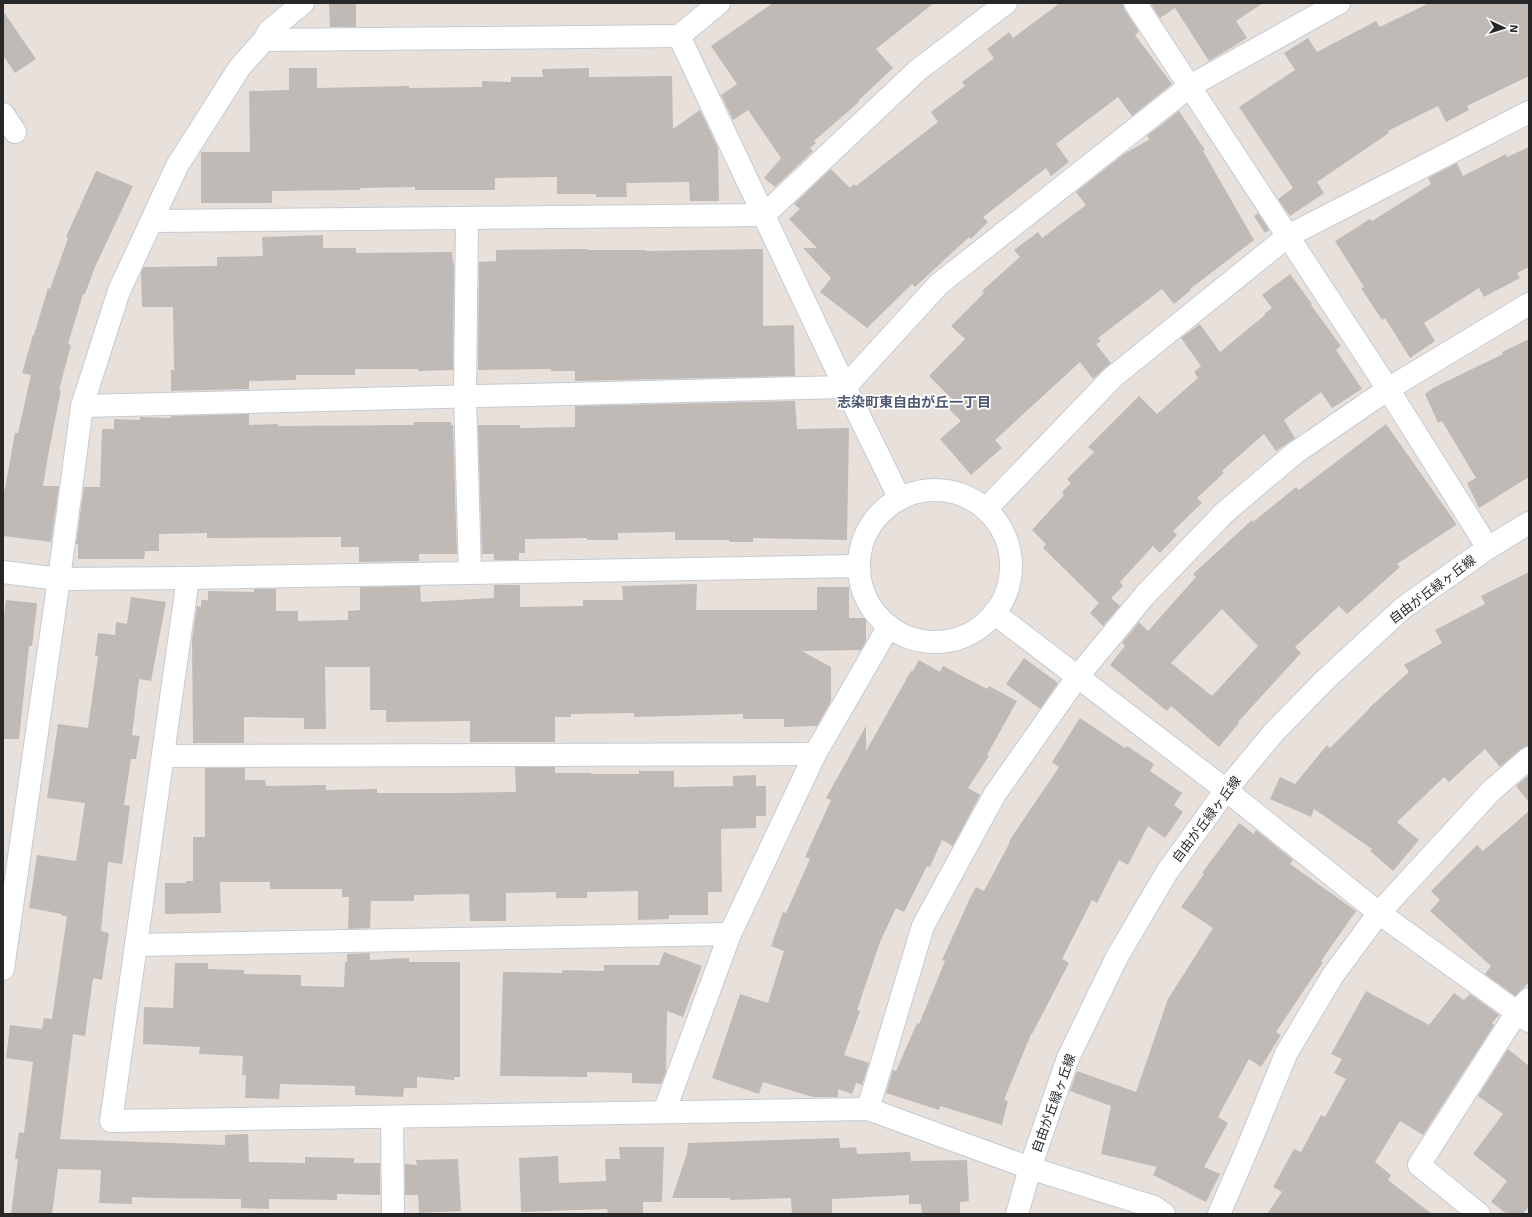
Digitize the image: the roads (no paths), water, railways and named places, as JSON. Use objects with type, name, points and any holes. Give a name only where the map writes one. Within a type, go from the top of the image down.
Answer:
[{"type":"street","points":[[3,969],[59,579],[82,406],[119,291],[177,166],[240,67],[270,31],[303,3]]},
{"type":"street","points":[[264,40],[679,36],[719,3]]},
{"type":"street","points":[[152,221],[764,215],[918,70],[1006,3]]},
{"type":"street","points":[[1135,3],[1388,389],[1488,548]]},
{"type":"street","points":[[82,406],[845,387],[939,284],[1190,86],[1339,3]]},
{"type":"street","points":[[679,36],[845,387],[900,499]]},
{"type":"street","points":[[986,509],[1113,377],[1288,236],[1529,112]]},
{"type":"street","points":[[3,114],[15,132]]},
{"type":"street","points":[[467,218],[466,396],[470,573]]},
{"type":"street","points":[[868,1109],[923,926],[995,794],[1078,676],[1145,595],[1224,513],[1296,453],[1388,389],[1529,304]]},
{"type":"street","points":[[941,490],[965,496],[986,509],[1002,528],[1010,552],[1011,577],[1003,601],[988,622],[967,636],[943,643],[918,641],[894,631],[875,614],[864,591],[859,566],[863,541],[875,519],[894,502],[900,499],[916,492],[941,490]]},
{"type":"street","name":"自由が丘緑ヶ丘線","points":[[1017,1214],[1030,1168],[1068,1058],[1117,957],[1167,872],[1226,790],[1285,720],[1327,678],[1403,608],[1488,548],[1529,523]]},
{"type":"street","points":[[3,572],[59,579],[859,566]]},
{"type":"street","points":[[188,578],[111,1121],[868,1109],[1030,1168],[1154,1207],[1164,1214]]},
{"type":"street","points":[[994,613],[1226,790],[1379,913],[1525,1011],[1419,1165],[1479,1214]]},
{"type":"street","points":[[664,1112],[730,934],[815,754],[889,626]]},
{"type":"street","points":[[163,756],[815,754]]},
{"type":"street","points":[[1219,1214],[1248,1148],[1286,1054],[1333,975],[1379,913],[1491,791],[1529,758]]},
{"type":"street","points":[[136,944],[730,934]]},
{"type":"street","points":[[392,1116],[393,1214]]},
{"type":"district","name":"志染町東自由が丘一丁目","points":[[914,402]]}]
